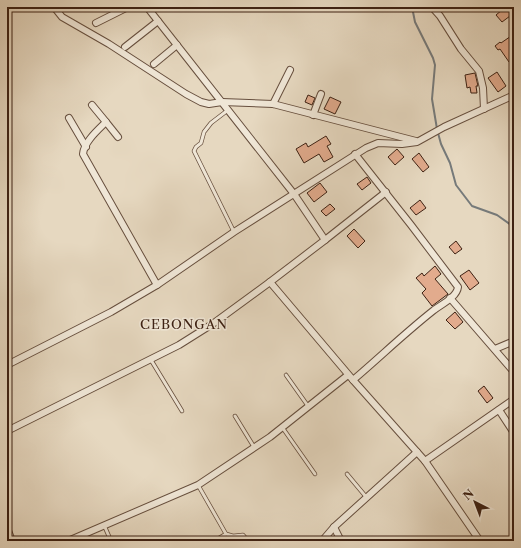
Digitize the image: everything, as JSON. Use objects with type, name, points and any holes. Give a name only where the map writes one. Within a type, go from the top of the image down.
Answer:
[{"type":"street","points":[[54,7],[62,17],[109,44],[186,94],[201,102],[209,104],[222,102],[273,104],[417,142]]},
{"type":"street","points":[[96,23],[128,7]]},
{"type":"street","points":[[147,7],[294,194],[325,240]]},
{"type":"street","points":[[432,7],[440,16],[460,49],[479,71],[483,88],[484,109]]},
{"type":"street","points":[[125,47],[158,21]]},
{"type":"street","points":[[154,64],[177,45]]},
{"type":"street","points":[[273,104],[290,70]]},
{"type":"street","points":[[313,115],[321,94]]},
{"type":"street","points":[[7,365],[111,312],[156,285],[234,232],[366,148],[378,143],[402,144],[417,142],[444,127],[514,95]]},
{"type":"street","points":[[92,105],[118,137]]},
{"type":"street","points":[[69,118],[86,147]]},
{"type":"street","points":[[106,122],[93,136],[83,150],[83,154],[156,285]]},
{"type":"street","points":[[68,541],[198,485],[282,427],[308,406],[350,378],[456,293],[458,287],[386,192],[355,154]]},
{"type":"street","points":[[7,432],[151,360],[179,345],[214,323],[270,282],[386,192]]},
{"type":"street","points":[[270,282],[350,378],[425,461],[480,541]]},
{"type":"street","points":[[450,298],[514,372]]},
{"type":"street","points":[[495,349],[514,341]]},
{"type":"street","points":[[425,461],[514,399]]},
{"type":"street","points":[[499,410],[514,433]]},
{"type":"street","points":[[322,541],[334,527],[417,452]]},
{"type":"street","points":[[334,527],[341,541]]},
{"type":"street","points":[[7,528],[12,541]]},
{"type":"lane","points":[[228,110],[211,123],[204,132],[201,143],[194,150],[234,232]]},
{"type":"lane","points":[[151,360],[182,411]]},
{"type":"lane","points":[[286,375],[308,406]]},
{"type":"lane","points":[[236,416],[254,447]]},
{"type":"lane","points":[[282,427],[315,474]]},
{"type":"lane","points":[[347,474],[367,498]]},
{"type":"lane","points":[[198,485],[226,534],[232,536],[243,535],[248,541]]},
{"type":"lane","points":[[104,526],[111,541]]},
{"type":"lane","points":[[214,541],[226,534]]},
{"type":"building","points":[[500,7],[514,7],[514,13],[502,22],[496,15],[502,10]]},
{"type":"building","points":[[514,34],[514,66],[510,61],[509,62],[500,49],[498,50],[495,46]]},
{"type":"building","points":[[497,72],[506,86],[498,92],[488,78]]},
{"type":"building","points":[[475,73],[478,86],[476,86],[477,93],[471,93],[470,87],[467,88],[465,75]]},
{"type":"building","points":[[308,95],[315,98],[312,105],[305,102]]},
{"type":"building","points":[[330,97],[341,102],[335,114],[324,109]]},
{"type":"building","points":[[326,136],[331,144],[327,146],[333,157],[324,162],[319,154],[304,163],[296,149],[306,143],[308,147]]},
{"type":"building","points":[[397,149],[404,157],[395,165],[388,157]]},
{"type":"building","points":[[419,153],[429,167],[423,172],[412,159]]},
{"type":"building","points":[[367,177],[371,183],[362,190],[357,184]]},
{"type":"building","points":[[320,183],[327,192],[314,202],[307,193]]},
{"type":"building","points":[[420,200],[426,208],[416,215],[410,208]]},
{"type":"building","points":[[330,204],[335,209],[326,216],[321,211]]},
{"type":"building","points":[[354,229],[365,241],[358,248],[347,236]]},
{"type":"building","points":[[456,241],[462,249],[455,254],[449,247]]},
{"type":"building","points":[[435,266],[441,274],[435,279],[448,294],[432,306],[422,293],[426,289],[416,278],[422,273],[424,276]]},
{"type":"building","points":[[469,270],[479,283],[470,290],[460,276]]},
{"type":"building","points":[[455,312],[463,322],[455,329],[446,320]]},
{"type":"building","points":[[484,386],[493,398],[487,403],[478,391]]},
{"type":"waterway","points":[[412,7],[415,22],[435,65],[432,99],[437,129]]},
{"type":"waterway","points":[[438,133],[441,144],[450,163],[456,185],[472,206],[497,215],[514,227]]},
{"type":"district","name":"CEBONGAN","points":[[184,324]]}]
